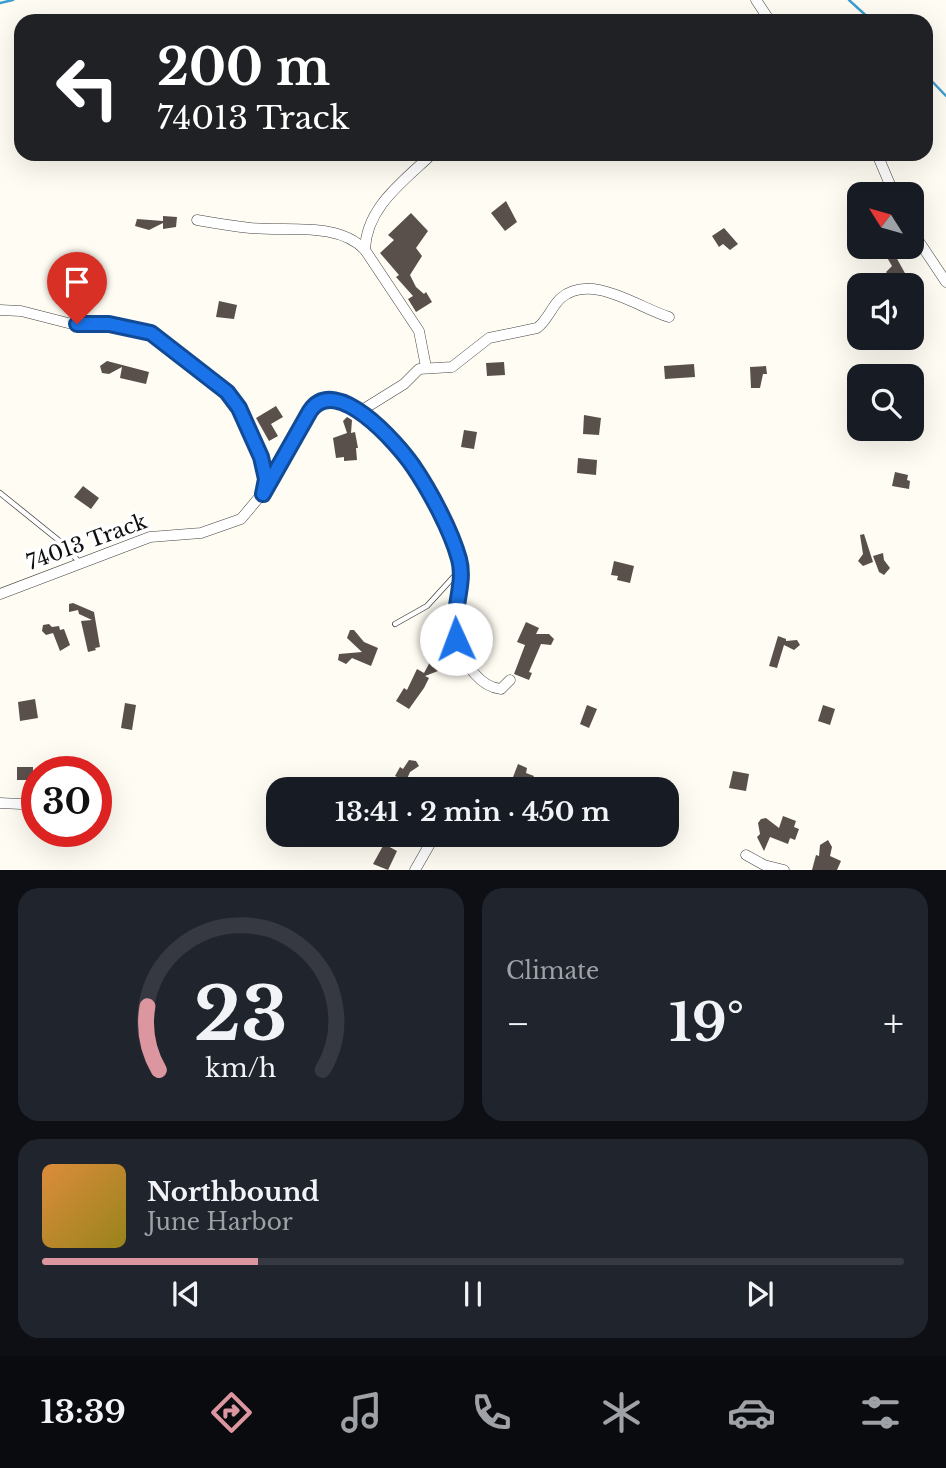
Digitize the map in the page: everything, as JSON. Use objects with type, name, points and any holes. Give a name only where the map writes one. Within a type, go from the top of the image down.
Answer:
[{"type":"street","points":[[365,250],[371,225],[386,199],[398,183],[424,161]]},
{"type":"street","points":[[880,161],[889,182]]},
{"type":"street","points":[[197,220],[251,228],[327,232],[365,250],[419,331],[426,367]]},
{"type":"street","points":[[924,249],[946,282]]},
{"type":"street","points":[[359,412],[426,367],[452,367],[489,338],[537,328],[543,324],[555,303],[569,293],[610,292],[669,317]]},
{"type":"street","points":[[0,310],[20,311],[68,323],[132,327],[151,333],[164,342],[234,400],[265,468],[263,494]]},
{"type":"street","name":"74013 Track","points":[[0,594],[150,537],[222,528],[241,519],[263,494],[314,404],[325,398],[332,398],[346,402],[375,425],[413,466],[450,535],[461,569],[454,620],[460,649],[469,667],[491,687],[501,690],[510,680]]},
{"type":"street","points":[[0,803],[21,804]]},
{"type":"street","points":[[415,870],[428,847]]},
{"type":"street","points":[[746,855],[764,865],[783,870]]},
{"type":"lane","points":[[0,494],[62,543],[81,564]]},
{"type":"lane","points":[[395,624],[427,606],[461,569]]},
{"type":"building","points":[[506,201],[517,222],[505,231],[491,213]]},
{"type":"building","points":[[411,213],[428,231],[416,248],[422,256],[410,275],[416,287],[424,294],[426,292],[432,302],[416,312],[408,299],[413,296],[380,253],[394,240],[388,235]]},
{"type":"building","points":[[163,216],[177,217],[176,227],[163,229],[163,223],[149,230],[135,226],[137,219],[163,221]]},
{"type":"building","points":[[724,228],[738,244],[730,250],[723,244],[719,247],[712,236]]},
{"type":"building","points":[[888,259],[897,259],[905,273],[887,273],[892,266]]},
{"type":"building","points":[[219,301],[237,305],[234,319],[216,317]]},
{"type":"building","points":[[107,361],[149,372],[146,384],[120,378],[122,367],[109,374],[102,373],[100,366]]},
{"type":"building","points":[[504,362],[505,375],[487,376],[486,363]]},
{"type":"building","points":[[694,364],[695,377],[665,379],[664,366]]},
{"type":"building","points":[[766,366],[767,374],[763,374],[760,388],[751,388],[750,367]]},
{"type":"building","points":[[276,406],[283,417],[271,424],[278,436],[269,441],[256,418]]},
{"type":"building","points":[[584,415],[601,418],[599,435],[583,434]]},
{"type":"building","points":[[347,417],[352,420],[351,433],[355,432],[357,460],[344,461],[344,457],[336,458],[333,438],[347,433],[343,421]]},
{"type":"building","points":[[464,430],[477,432],[474,449],[461,447]]},
{"type":"building","points":[[578,458],[597,460],[596,475],[577,473]]},
{"type":"building","points":[[895,472],[908,475],[909,489],[892,486]]},
{"type":"building","points":[[83,486],[99,498],[91,509],[74,497]]},
{"type":"building","points":[[864,534],[873,562],[863,566],[858,561],[863,554],[860,535]]},
{"type":"building","points":[[883,553],[890,568],[884,575],[879,572],[873,556]]},
{"type":"building","points":[[614,561],[634,566],[630,583],[617,580],[618,576],[611,575]]},
{"type":"building","points":[[73,603],[94,612],[100,647],[95,648],[96,650],[88,652],[81,621],[92,620],[79,614],[78,610],[69,612],[69,604]]},
{"type":"building","points":[[526,622],[539,628],[536,634],[549,634],[554,639],[551,645],[541,644],[529,672],[532,673],[529,680],[514,674],[525,645],[517,642]]},
{"type":"building","points":[[49,624],[52,627],[59,626],[60,630],[64,629],[70,645],[60,651],[53,633],[46,635],[42,631],[43,625]]},
{"type":"building","points":[[350,630],[354,630],[364,642],[378,648],[371,666],[352,658],[346,664],[338,660],[339,654],[362,652],[347,638]]},
{"type":"building","points":[[778,636],[786,641],[797,640],[800,645],[794,650],[784,645],[777,668],[769,666]]},
{"type":"building","points":[[430,662],[437,664],[438,671],[425,676],[429,678],[409,709],[396,701],[404,688],[407,690],[417,669],[424,673]]},
{"type":"building","points":[[35,699],[38,718],[20,721],[18,702]]},
{"type":"building","points":[[125,703],[136,705],[132,730],[121,728]]},
{"type":"building","points":[[587,705],[597,709],[589,728],[580,724]]},
{"type":"building","points":[[823,705],[835,709],[830,725],[818,721]]},
{"type":"building","points":[[409,760],[416,761],[419,766],[408,777],[395,776],[400,767],[403,769]]},
{"type":"building","points":[[518,764],[527,768],[526,773],[534,776],[533,777],[513,777]]},
{"type":"building","points":[[17,767],[21,767],[21,780],[17,780]]},
{"type":"building","points":[[733,771],[749,774],[746,791],[729,788]]},
{"type":"building","points":[[783,816],[796,821],[794,827],[799,829],[795,840],[790,838],[788,844],[770,837],[764,851],[757,837],[760,834],[758,823],[766,818],[779,828]]},
{"type":"building","points":[[828,840],[832,847],[830,856],[841,861],[837,870],[812,870],[816,855],[819,856],[820,845]]},
{"type":"building","points":[[382,847],[397,851],[388,870],[373,864]]},
{"type":"waterway","points":[[0,3],[13,0]]},
{"type":"waterway","points":[[849,0],[864,14]]},
{"type":"waterway","points":[[933,82],[946,96]]},
{"type":"route","points":[[77,324],[109,324],[151,333],[227,392],[239,408],[265,468],[263,494],[314,404],[325,398],[346,402],[375,425],[413,466],[450,535],[461,569],[454,612],[456,639]]}]
